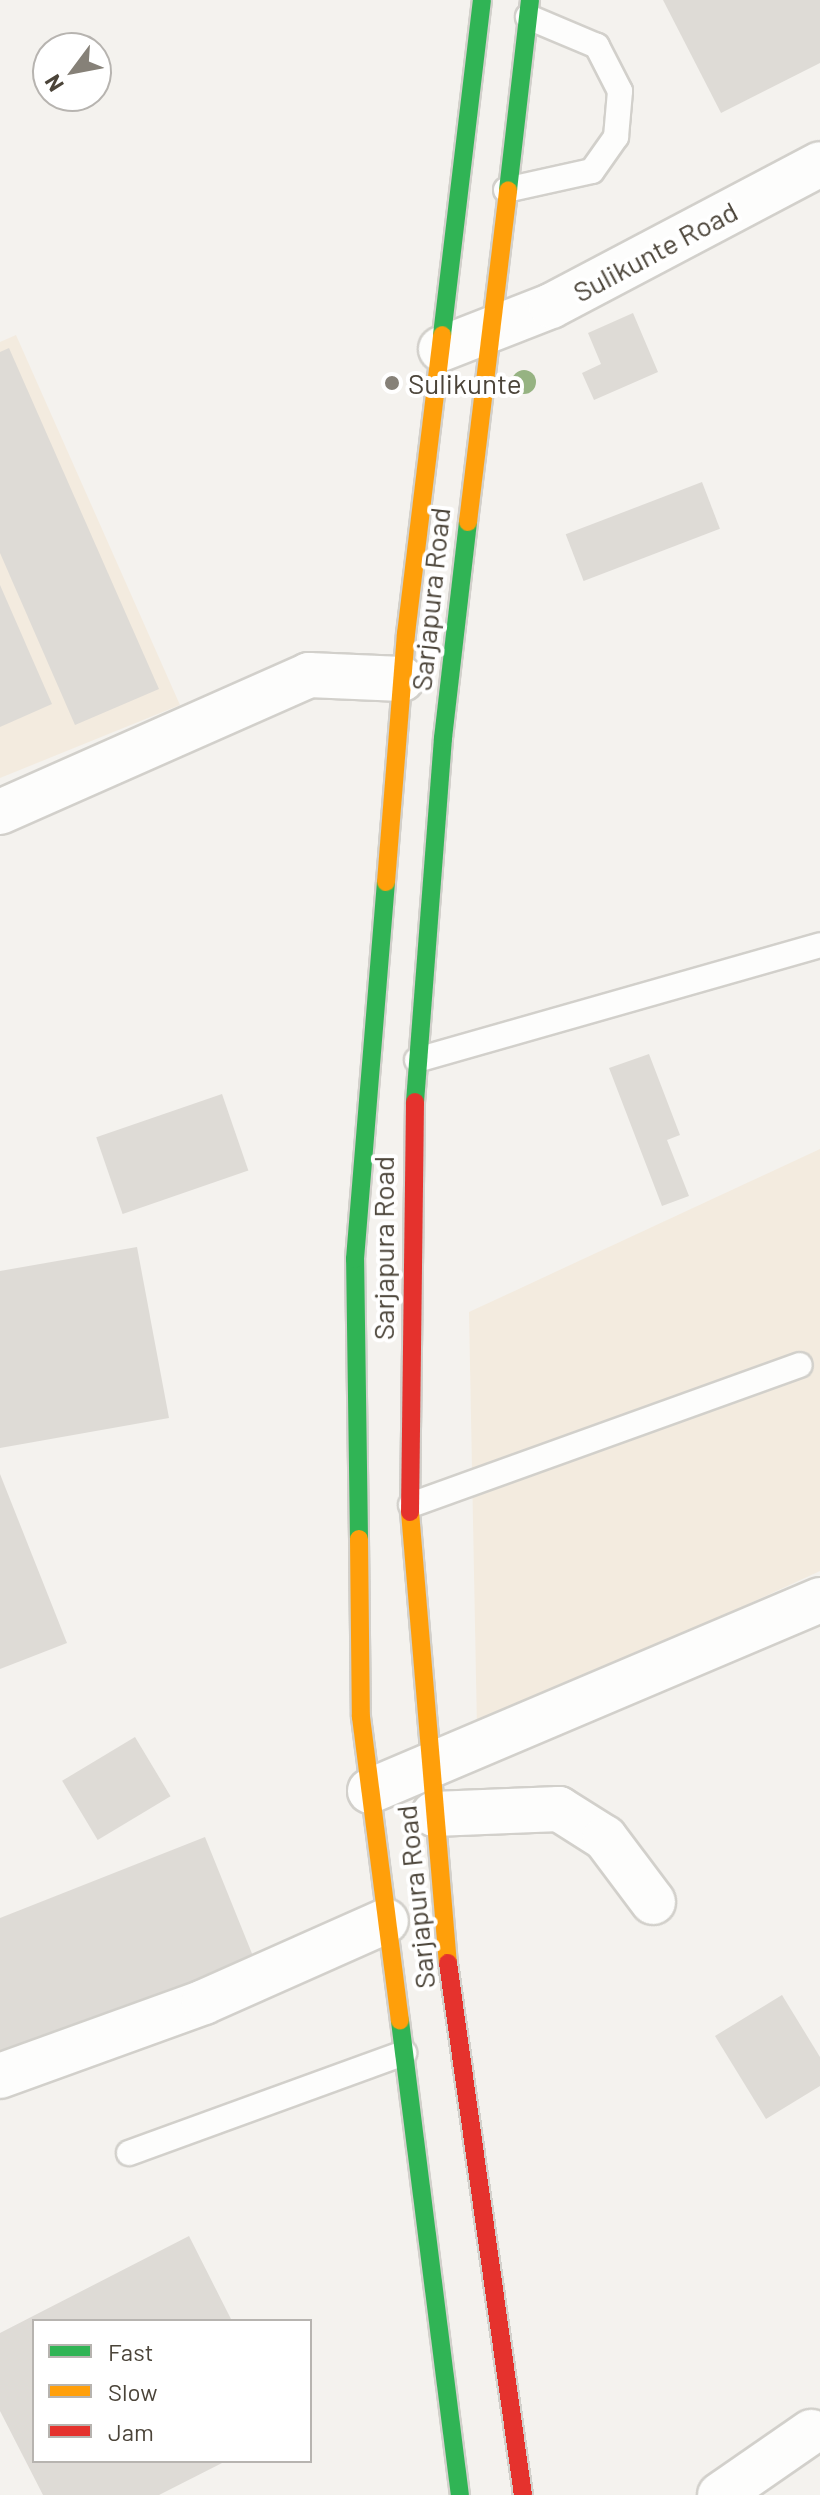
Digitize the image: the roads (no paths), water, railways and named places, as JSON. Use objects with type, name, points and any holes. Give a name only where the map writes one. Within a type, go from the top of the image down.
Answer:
[{"type":"main road","name":"Sarjapura Road","points":[[460,2495],[370,1791],[353,1488],[355,1259],[402,679],[482,0]]},
{"type":"main road","name":"Sarjapura Road","points":[[523,2495],[446,1945],[430,1769],[411,1505],[410,1163],[443,738],[488,332],[529,8]]},
{"type":"street","name":"Sulikunte Road","points":[[441,349],[551,306],[820,164]]},
{"type":"street","points":[[0,812],[309,675],[402,679]]},
{"type":"street","points":[[370,1791],[430,1769],[820,1600]]},
{"type":"street","points":[[434,1814],[559,1809],[605,1838],[653,1902]]},
{"type":"street","points":[[0,2076],[204,2002],[386,1921]]},
{"type":"street","points":[[720,2495],[811,2432]]},
{"type":"lane","points":[[506,190],[592,171],[616,137],[620,91],[597,46],[529,8]]},
{"type":"lane","points":[[417,1060],[820,945]]},
{"type":"lane","points":[[411,1505],[800,1365]]},
{"type":"lane","points":[[129,2153],[404,2053]]},
{"type":"place","name":"Sulikunte","points":[[392,383]]}]
